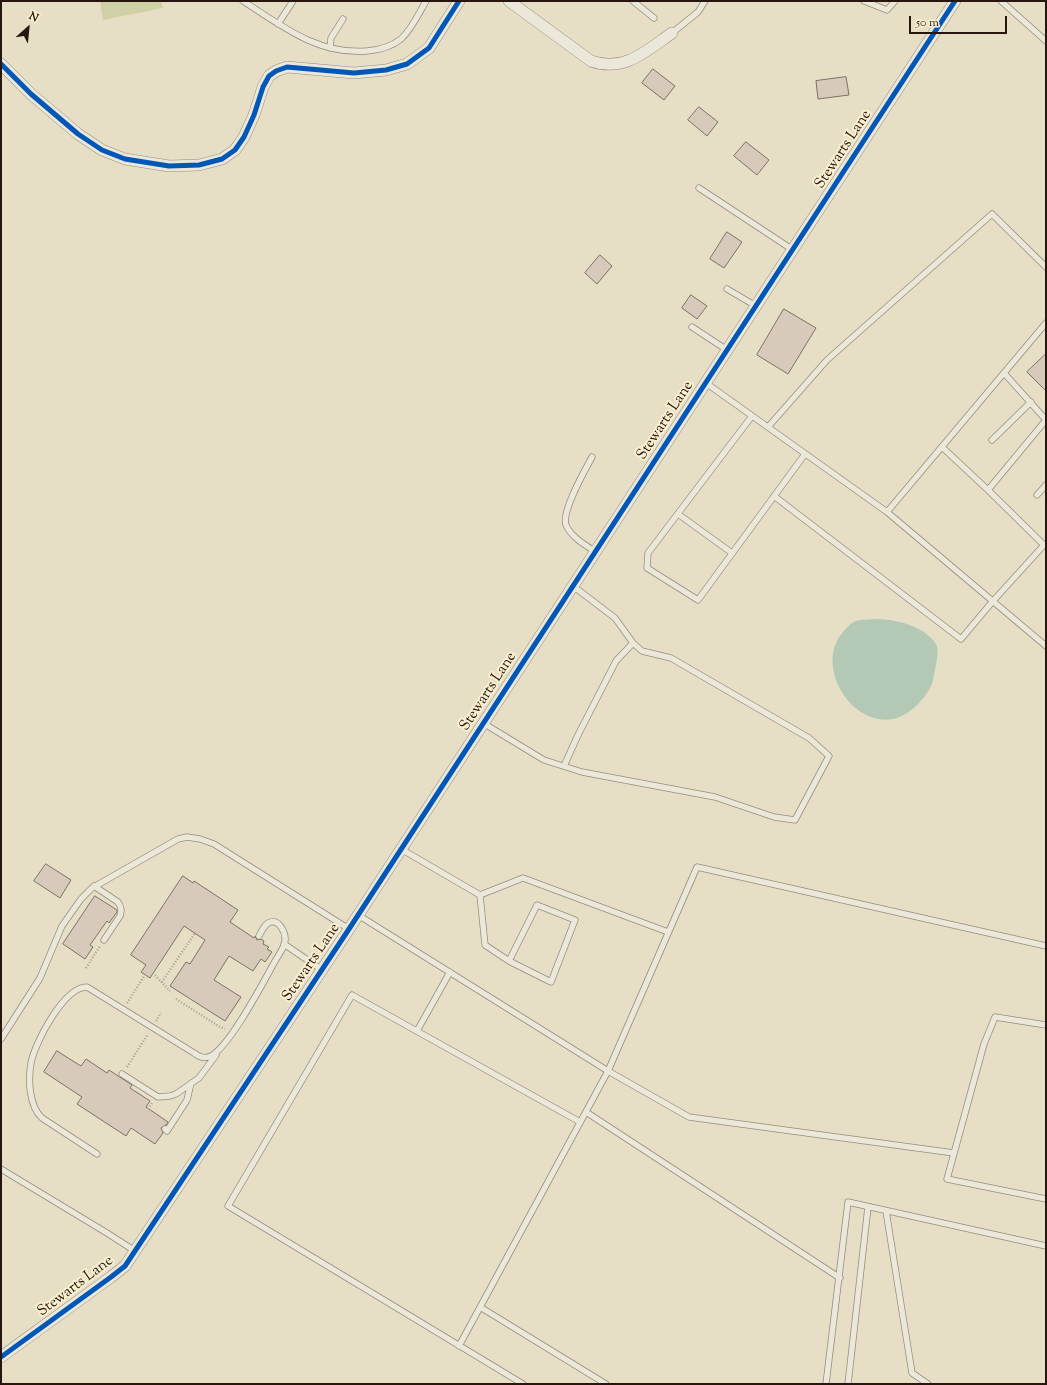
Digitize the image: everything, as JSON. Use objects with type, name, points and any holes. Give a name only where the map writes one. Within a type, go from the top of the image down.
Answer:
[{"type":"street","points":[[1,64],[31,94],[78,134],[102,150],[125,159],[169,166],[199,165],[222,159],[235,150],[244,138],[254,115],[263,87],[269,76],[276,71],[287,68],[354,73],[386,70],[407,64],[429,48],[459,1]]},
{"type":"street","points":[[508,1],[591,61],[602,65],[620,64],[628,61],[672,33]]},
{"type":"street","name":"Stewarts Lane","points":[[1,1357],[111,1278],[125,1266],[349,929],[955,1]]},
{"type":"lane","points":[[243,1],[278,24],[312,43],[353,52],[376,50],[387,47],[402,38],[409,30],[426,1]]},
{"type":"lane","points":[[278,24],[293,1]]},
{"type":"lane","points":[[633,1],[654,18]]},
{"type":"lane","points":[[672,33],[698,12],[705,1]]},
{"type":"lane","points":[[864,1],[887,10],[895,1]]},
{"type":"lane","points":[[1001,1],[1046,41]]},
{"type":"lane","points":[[330,48],[331,38],[343,19]]},
{"type":"lane","points":[[698,188],[793,250]]},
{"type":"lane","points":[[768,427],[828,360],[992,214],[1046,267]]},
{"type":"lane","points":[[727,289],[756,306]]},
{"type":"lane","points":[[887,512],[1046,323]]},
{"type":"lane","points":[[692,327],[727,350]]},
{"type":"lane","points":[[988,490],[1046,420],[1004,372]]},
{"type":"lane","points":[[706,383],[887,512],[1046,646]]},
{"type":"lane","points":[[992,440],[1031,402]]},
{"type":"lane","points":[[752,416],[648,553],[648,568],[698,600],[805,454]]},
{"type":"lane","points":[[774,496],[961,639],[1045,543],[942,447]]},
{"type":"lane","points":[[592,457],[574,492],[565,516],[566,524],[571,533],[596,552]]},
{"type":"lane","points":[[1037,495],[1046,485]]},
{"type":"lane","points":[[678,514],[732,553]]},
{"type":"lane","points":[[483,723],[544,760],[582,772],[715,797],[774,818],[795,820],[829,756],[809,738],[671,658],[642,651],[633,643],[615,618],[573,586]]},
{"type":"lane","points":[[564,766],[578,734],[616,661],[633,643]]},
{"type":"lane","points":[[1,1039],[40,978],[62,926],[81,899],[94,886],[134,865],[178,839],[187,837],[200,838],[214,844],[349,929]]},
{"type":"lane","points":[[401,849],[480,895]]},
{"type":"lane","points":[[459,1346],[608,1071],[697,867],[1046,946]]},
{"type":"lane","points":[[480,895],[523,878],[668,932]]},
{"type":"lane","points":[[94,886],[118,902],[122,912],[104,940]]},
{"type":"lane","points":[[480,895],[485,945],[510,961],[551,982],[575,920],[537,905],[510,961]]},
{"type":"lane","points":[[358,915],[608,1071],[689,1117],[954,1153]]},
{"type":"lane","points":[[122,1074],[158,1097],[172,1096],[201,1076],[234,1030],[261,986],[284,944],[285,934],[283,928],[277,923],[270,922],[267,924],[259,936]]},
{"type":"lane","points":[[284,944],[322,970]]},
{"type":"lane","points":[[417,1031],[450,972]]},
{"type":"lane","points":[[97,1154],[52,1126],[37,1114],[32,1098],[30,1080],[31,1063],[35,1049],[47,1026],[63,1002],[75,990],[83,987],[91,988],[204,1058],[215,1053],[222,1046]]},
{"type":"lane","points":[[523,1384],[228,1206],[352,995],[580,1122]]},
{"type":"lane","points":[[1046,1025],[995,1017],[984,1044],[947,1179],[1046,1199]]},
{"type":"lane","points":[[165,1130],[167,1131],[186,1103],[191,1083]]},
{"type":"lane","points":[[586,1112],[840,1278]]},
{"type":"lane","points":[[1,1168],[135,1251]]},
{"type":"lane","points":[[826,1384],[848,1202],[1046,1246]]},
{"type":"lane","points":[[848,1384],[868,1207]]},
{"type":"lane","points":[[886,1211],[912,1372],[928,1384]]},
{"type":"lane","points":[[480,1307],[606,1384]]},
{"type":"path","points":[[162,982],[195,933]]},
{"type":"path","points":[[86,968],[104,940]]},
{"type":"path","points":[[88,956],[92,958]]},
{"type":"path","points":[[153,973],[170,991]]},
{"type":"path","points":[[131,997],[146,975]]},
{"type":"path","points":[[176,999],[220,1027],[234,1030]]},
{"type":"path","points":[[122,1074],[161,1013]]},
{"type":"green space","points":[[100,1],[161,1],[163,8],[103,20]]},
{"type":"shaded area","points":[[874,619],[891,620],[908,624],[924,632],[930,637],[936,644],[937,649],[932,684],[928,691],[920,702],[905,715],[893,719],[877,719],[863,713],[850,703],[841,690],[835,675],[833,659],[835,644],[844,631],[849,625],[856,621]]},
{"type":"building","points":[[653,69],[675,86],[664,100],[642,83]]},
{"type":"building","points":[[846,77],[849,95],[818,99],[816,81]]},
{"type":"building","points":[[699,107],[718,122],[707,136],[688,120]]},
{"type":"building","points":[[746,142],[769,160],[757,175],[734,156]]},
{"type":"building","points":[[727,232],[742,242],[724,268],[710,259]]},
{"type":"building","points":[[600,255],[612,266],[597,284],[585,273]]},
{"type":"building","points":[[691,295],[707,306],[697,319],[682,308]]},
{"type":"building","points":[[784,309],[816,328],[788,374],[757,355]]},
{"type":"building","points":[[1046,354],[1046,391],[1027,372]]},
{"type":"building","points":[[46,864],[71,880],[60,898],[34,881]]},
{"type":"building","points":[[183,876],[193,883],[194,881],[238,910],[230,922],[254,938],[255,936],[257,940],[261,939],[264,941],[263,944],[269,947],[267,949],[272,952],[265,962],[261,959],[253,971],[229,956],[214,980],[241,997],[225,1021],[170,986],[186,962],[190,964],[205,940],[184,926],[150,978],[141,972],[146,965],[131,955]]},
{"type":"building","points":[[95,896],[117,910],[117,912],[109,923],[107,921],[90,945],[93,947],[85,959],[63,944]]},
{"type":"building","points":[[57,1051],[81,1066],[86,1059],[107,1073],[109,1070],[132,1085],[130,1088],[150,1101],[146,1107],[168,1122],[161,1128],[163,1133],[155,1144],[131,1128],[126,1136],[77,1104],[82,1097],[44,1072]]},
{"type":"cycle path","points":[[1,64],[31,94],[78,134],[102,150],[125,159],[169,166],[199,165],[222,159],[235,150],[244,137],[254,115],[263,87],[269,76],[276,71],[287,67],[354,73],[386,70],[407,64],[429,48],[459,1]]},
{"type":"cycle path","points":[[1,1357],[125,1266],[349,929],[955,1]]}]
